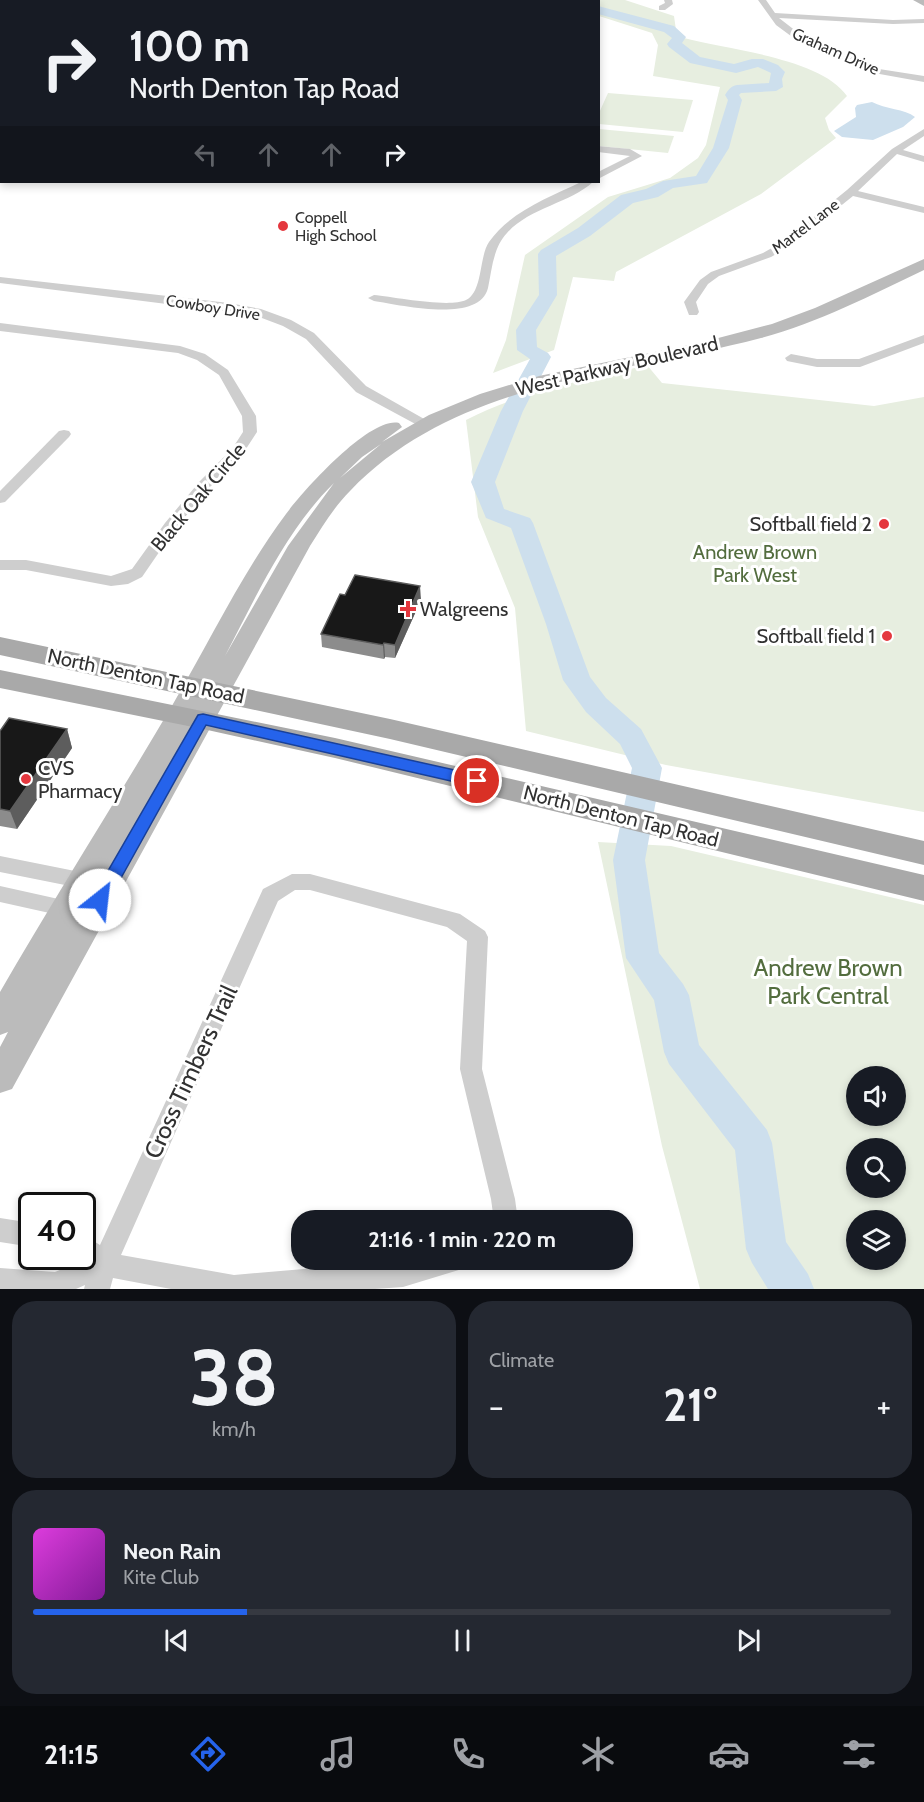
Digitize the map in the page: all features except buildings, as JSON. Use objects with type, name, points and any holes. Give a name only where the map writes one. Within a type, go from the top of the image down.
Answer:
[{"type":"main road","name":"North Denton Tap Road","points":[[0,646],[494,753],[924,853]]},
{"type":"main road","name":"North Denton Tap Road","points":[[0,679],[191,717],[477,781],[594,811],[924,888]]},
{"type":"main road","points":[[477,781],[494,753]]},
{"type":"street","points":[[662,8],[669,4],[668,0]]},
{"type":"street","name":"Graham Drive","points":[[762,0],[779,23],[790,33],[860,65],[889,74],[924,79]]},
{"type":"street","points":[[918,0],[924,3]]},
{"type":"street","points":[[774,15],[893,22],[924,21]]},
{"type":"street","name":"Martel Lane","points":[[693,312],[690,302],[704,282],[715,274],[767,255],[788,243],[851,192],[895,151],[924,132]]},
{"type":"street","points":[[600,149],[630,152],[637,156],[600,175]]},
{"type":"street","points":[[895,151],[924,159]]},
{"type":"street","points":[[374,297],[447,306],[463,306],[472,302],[481,292],[491,248],[502,230],[522,215],[586,183]]},
{"type":"street","points":[[851,192],[924,210]]},
{"type":"street","name":"West Parkway Boulevard","points":[[78,911],[207,689],[291,522],[334,469],[356,450],[485,392],[556,371],[752,322],[924,251]]},
{"type":"street","name":"West Parkway Boulevard","points":[[556,371],[719,344],[759,334],[804,318],[924,264]]},
{"type":"street","name":"Cowboy Drive","points":[[0,280],[257,312],[287,323],[310,336],[361,389],[419,420]]},
{"type":"street","name":"Black Oak Circle","points":[[0,327],[180,350],[201,357],[224,373],[249,416],[250,432],[237,452],[205,484],[170,526],[136,573],[122,580],[111,581],[26,565],[0,565]]},
{"type":"street","points":[[791,358],[817,363],[860,363],[924,339]]},
{"type":"street","points":[[0,500],[64,434]]},
{"type":"street","points":[[0,864],[94,882]]},
{"type":"street","name":"Cross Timbers Trail","points":[[97,1289],[104,1264],[270,895],[292,882],[310,882],[453,920],[478,937],[471,1069],[504,1210]]},
{"type":"street","points":[[0,894],[78,911]]},
{"type":"street","points":[[0,1021],[78,911]]},
{"type":"street","points":[[0,1078],[78,911]]},
{"type":"street","points":[[0,1230],[18,1233]]},
{"type":"street","points":[[96,1257],[104,1264],[234,1288],[403,1274],[417,1270]]},
{"type":"street","points":[[0,1281],[55,1285],[104,1264]]},
{"type":"green space","points":[[600,0],[625,0],[674,16],[676,30],[684,38],[773,57],[817,73],[834,83],[847,96],[825,118],[829,130],[836,138],[761,194],[616,272],[614,281],[573,277],[554,350],[493,373],[506,340],[525,255],[608,197],[670,178],[698,158],[706,145],[720,87],[653,76],[658,45],[652,33],[600,16]]},
{"type":"green space","points":[[608,93],[693,100],[683,132],[600,124],[600,111]]},
{"type":"green space","points":[[600,129],[674,136],[668,153],[600,146]]},
{"type":"green space","name":"Andrew Brown Park West","points":[[647,365],[662,383],[874,406],[924,397],[924,812],[666,765],[526,731],[515,608],[478,517],[466,420],[509,401],[532,394]]},
{"type":"green space","name":"Andrew Brown Park Central","points":[[598,842],[671,846],[924,905],[924,1289],[700,1289],[662,1146]]},
{"type":"water","points":[[872,102],[915,117],[903,127],[873,140],[842,137],[834,131],[856,117],[857,105]]},
{"type":"waterway","points":[[600,11],[669,29],[680,37],[674,44],[695,60],[736,69],[752,63],[769,65],[778,72],[775,79],[776,87],[737,89],[732,95],[735,100],[721,148],[701,180],[669,184],[652,193],[627,199],[584,232],[547,254],[548,295],[526,330],[527,350],[541,357],[512,411],[483,482],[494,513],[521,523],[559,624],[577,680],[596,705],[631,737],[647,768],[629,860],[643,958],[671,995],[682,1052],[753,1143],[766,1249],[793,1289]]},
{"type":"place","name":"Coppell High School","points":[[283,226]]},
{"type":"place","name":"Softball field 2","points":[[884,524]]},
{"type":"place","name":"Walgreens","points":[[408,609]]},
{"type":"place","name":"Softball field 1","points":[[887,636]]},
{"type":"place","name":"CVS Pharmacy","points":[[26,779]]},
{"type":"route","points":[[100,900],[203,719],[477,781]]}]
